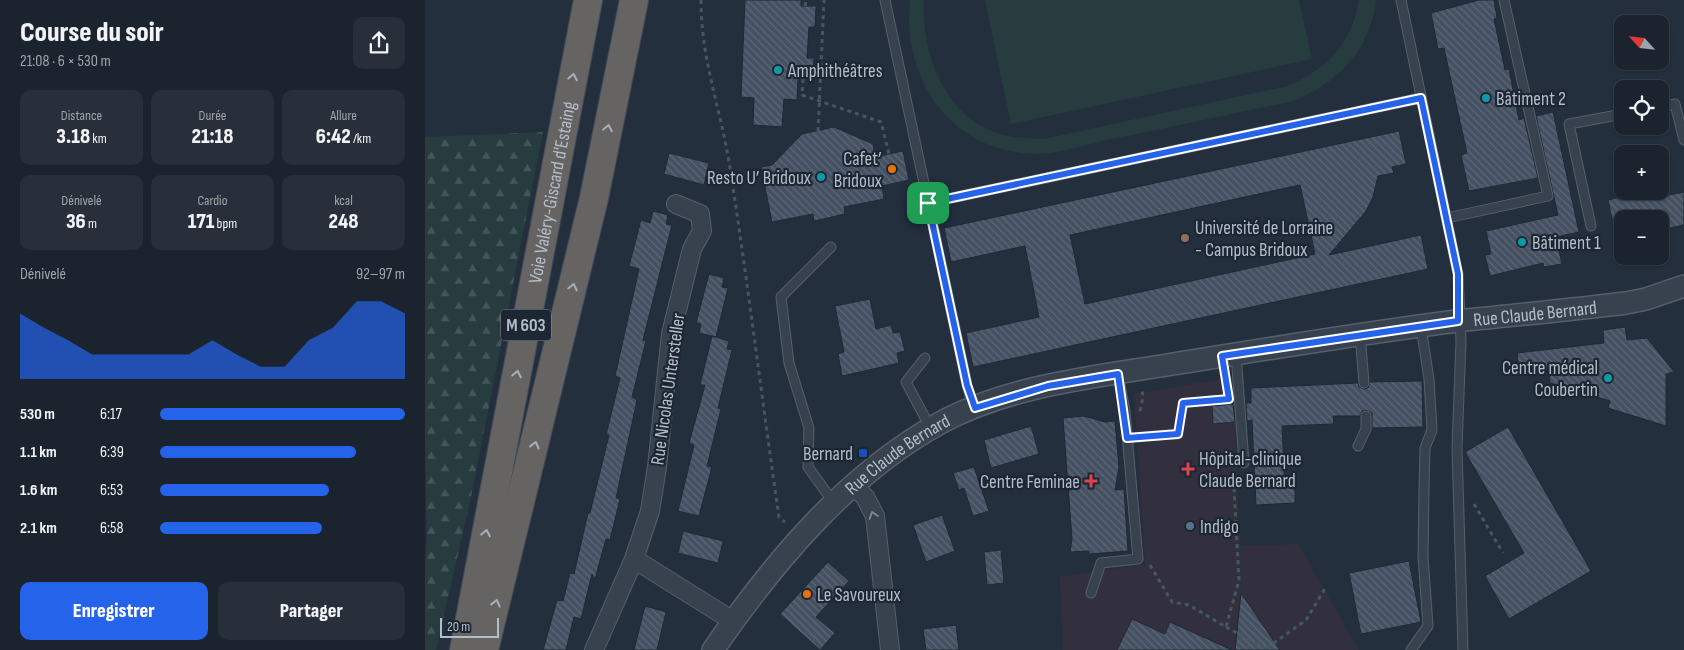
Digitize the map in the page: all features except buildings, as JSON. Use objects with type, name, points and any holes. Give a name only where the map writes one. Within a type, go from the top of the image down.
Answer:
[{"type":"highway","name":"Voie Valéry-Giscard d'Estaing","points":[[464,650],[588,0]]},
{"type":"highway","points":[[484,650],[595,198],[634,0]]},
{"type":"street","name":"Rue Nicolas Untersteller","points":[[594,650],[634,559],[650,512],[657,467],[671,334],[692,249],[702,231],[700,214],[676,204]]},
{"type":"street","name":"Rue Claude Bernard","points":[[713,650],[733,620],[783,558],[834,503],[881,462],[931,429],[975,408],[1048,386],[1138,370],[1360,334],[1458,321],[1626,303],[1645,299],[1684,286]]},
{"type":"street","points":[[853,486],[865,497],[875,516],[890,650]]},
{"type":"street","points":[[634,559],[733,620]]},
{"type":"lane","points":[[885,0],[967,385],[975,408]]},
{"type":"lane","points":[[1401,0],[1458,274],[1458,321],[1461,341],[1458,481],[1463,650]]},
{"type":"lane","points":[[1447,218],[1548,196],[1504,0]]},
{"type":"lane","points":[[928,203],[1421,98]]},
{"type":"lane","points":[[1669,105],[1675,104],[1684,140]]},
{"type":"lane","points":[[1591,226],[1569,124],[1614,116]]},
{"type":"lane","points":[[831,247],[781,297],[789,363],[809,428],[809,467],[834,503]]},
{"type":"lane","points":[[1411,650],[1428,626],[1423,556],[1424,489],[1425,448],[1432,430],[1429,379],[1421,326]]},
{"type":"lane","points":[[1360,334],[1364,383]]},
{"type":"lane","points":[[1236,354],[1239,374],[1244,463]]},
{"type":"lane","points":[[925,358],[906,382],[931,429]]},
{"type":"lane","points":[[1091,593],[1101,563],[1138,559],[1127,438],[1118,374]]},
{"type":"lane","points":[[1358,446],[1366,429],[1366,416]]},
{"type":"path","points":[[701,0],[705,62],[728,156],[751,300],[779,517],[785,522]]},
{"type":"path","points":[[805,6],[806,0]]},
{"type":"path","points":[[818,131],[823,0]]},
{"type":"path","points":[[803,78],[802,95],[819,99],[881,122],[889,154]]},
{"type":"path","points":[[1138,370],[1143,397],[1140,412]]},
{"type":"path","points":[[1127,438],[1178,434],[1183,403],[1229,399],[1228,390]]},
{"type":"path","points":[[1139,429],[1140,447]]},
{"type":"path","points":[[1226,627],[1239,580],[1232,465]]},
{"type":"path","points":[[1458,481],[1503,552]]},
{"type":"path","points":[[1149,556],[1150,566],[1172,602],[1189,605],[1267,649],[1306,620],[1326,587]]},
{"type":"shaded area","name":"Hôpital-clinique Claude Bernard","points":[[1233,377],[1240,546],[1298,544],[1359,650],[1063,650],[1060,577],[1145,564],[1134,394]]},
{"type":"green space","points":[[910,0],[924,0],[926,37],[930,56],[946,91],[957,106],[971,119],[994,132],[1015,137],[1044,139],[1287,86],[1314,72],[1335,54],[1344,43],[1350,30],[1359,0],[1376,0],[1373,18],[1359,49],[1349,63],[1337,74],[1309,94],[1293,101],[1111,139],[1064,151],[1037,154],[1007,150],[980,141],[957,126],[939,107],[924,84],[915,58],[910,30]]},
{"type":"green space","points":[[985,0],[1299,0],[1312,59],[1011,124]]},
{"type":"green space","points":[[543,132],[470,502],[436,650],[425,650],[427,537],[425,439],[425,137]]},
{"type":"place","name":"Amphithéâtres","points":[[778,70]]},
{"type":"place","name":"Bâtiment 2","points":[[1486,98]]},
{"type":"place","name":"Cafet’ Bridoux","points":[[892,169]]},
{"type":"place","name":"Resto U’ Bridoux","points":[[821,177]]},
{"type":"place","name":"Université de Lorraine - Campus Bridoux","points":[[1185,238]]},
{"type":"place","name":"Bâtiment 1","points":[[1522,242]]},
{"type":"place","name":"Centre médical Coubertin","points":[[1608,378]]},
{"type":"place","name":"Bernard","points":[[863,453]]},
{"type":"place","name":"Hôpital-clinique Claude Bernard","points":[[1188,469]]},
{"type":"place","name":"Centre Feminae","points":[[1091,481]]},
{"type":"place","name":"Indigo","points":[[1190,526]]},
{"type":"place","name":"Le Savoureux","points":[[807,594]]},
{"type":"route","points":[[1421,98],[1458,274],[1458,321],[1222,356],[1229,399],[1183,403],[1178,434],[1127,438],[1125,412],[1118,374],[1048,386],[986,403],[975,408],[967,385],[928,203],[1421,98]]}]
